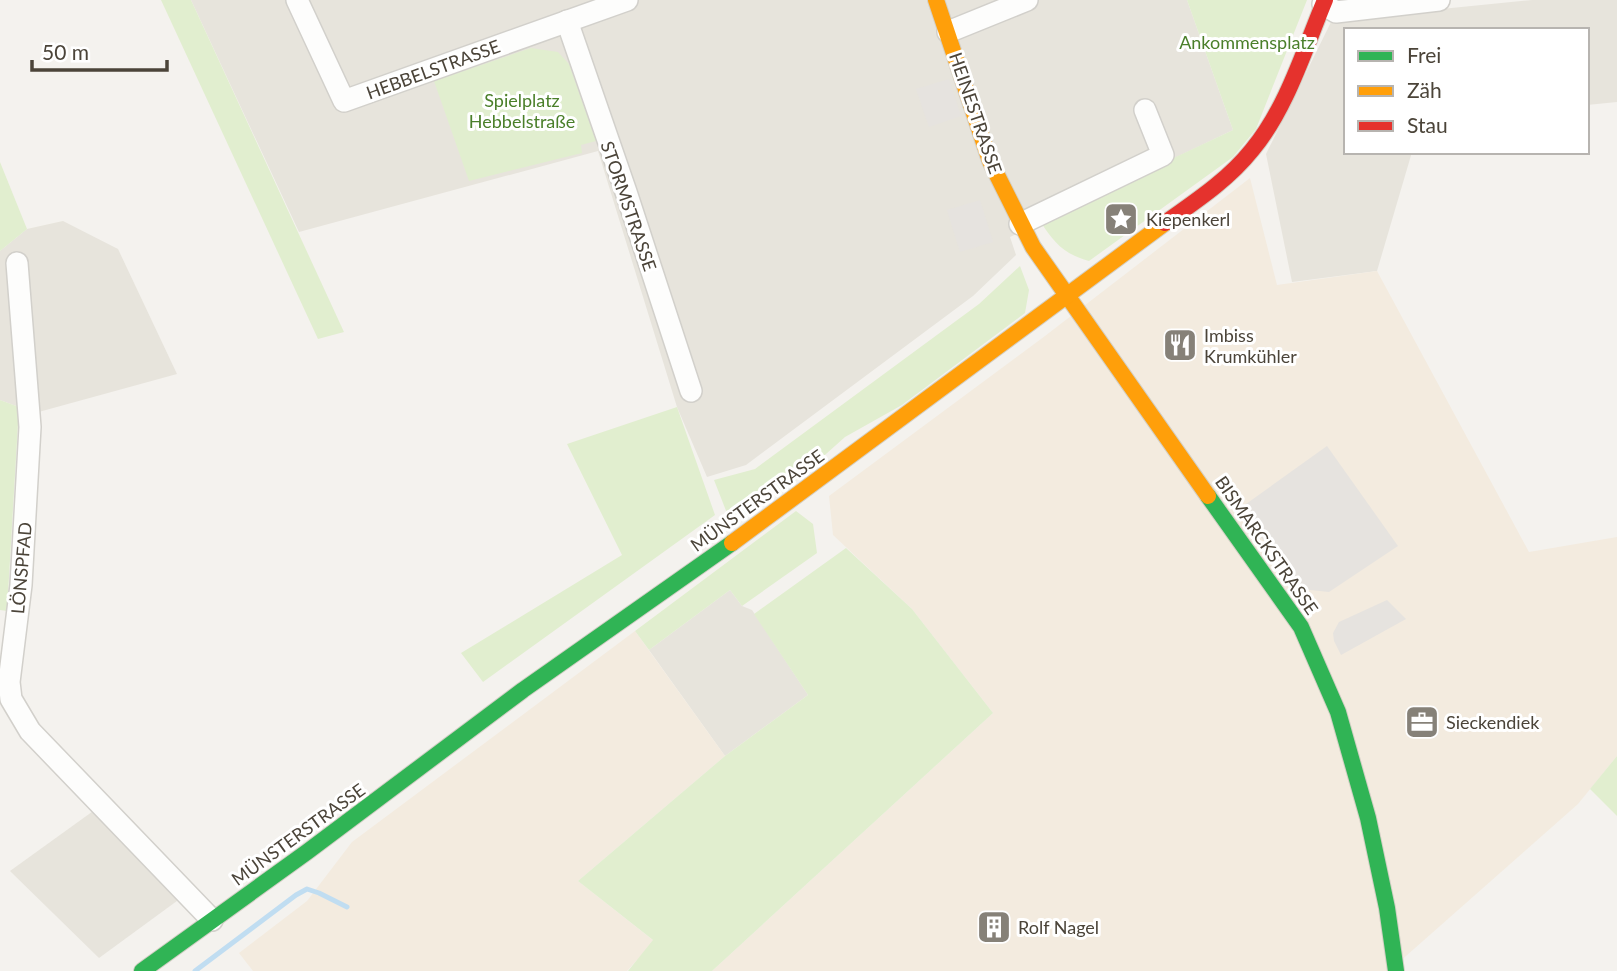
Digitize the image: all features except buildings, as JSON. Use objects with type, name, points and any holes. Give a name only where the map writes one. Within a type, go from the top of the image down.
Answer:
[{"type":"main road","name":"HEINESTRASSE","points":[[936,0],[990,160],[1032,247],[1068,295]]},
{"type":"main road","name":"MÜNSTERSTRASSE","points":[[142,971],[523,690],[713,556],[1190,206],[1232,172],[1263,136],[1273,118],[1324,2]]},
{"type":"main road","name":"BISMARCKSTRASSE","points":[[1068,295],[1301,627],[1338,712],[1351,755],[1368,818],[1387,908],[1396,971]]},
{"type":"street","name":"HEBBELSTRASSE","points":[[297,0],[344,101],[627,0]]},
{"type":"street","points":[[948,32],[1027,0]]},
{"type":"street","points":[[1324,2],[1336,12],[1439,0]]},
{"type":"street","name":"STORMSTRASSE","points":[[566,21],[626,192],[691,391]]},
{"type":"street","points":[[1020,224],[1163,155],[1145,110]]},
{"type":"street","name":"LÖNSPFAD","points":[[17,263],[30,427],[21,585],[9,682],[11,699],[30,731],[212,920]]},
{"type":"shaded area","points":[[191,0],[1187,0],[1233,130],[1010,237],[1016,255],[973,296],[746,465],[707,477],[677,407],[598,151],[299,232]]},
{"type":"shaded area","points":[[1532,0],[1617,0],[1617,102],[1589,105],[1589,28],[1344,28],[1344,154],[1411,154],[1377,271],[1292,282],[1266,154],[1332,20]]},
{"type":"shaded area","points":[[949,79],[961,116],[929,127],[916,89]]},
{"type":"shaded area","points":[[1250,178],[1277,285],[1377,271],[1529,552],[1617,537],[1617,756],[1578,804],[1389,971],[712,971],[993,713],[912,609],[833,535],[829,496],[1045,336]]},
{"type":"shaded area","points":[[980,200],[993,242],[960,252],[947,210]]},
{"type":"shaded area","points":[[63,221],[118,249],[177,374],[35,413],[0,400],[0,251],[27,229]]},
{"type":"shaded area","points":[[1327,446],[1398,546],[1329,592],[1301,589],[1239,509]]},
{"type":"shaded area","points":[[730,590],[742,606],[752,610],[808,695],[725,756],[649,650]]},
{"type":"shaded area","points":[[1387,600],[1406,619],[1341,655],[1333,633],[1339,622]]},
{"type":"shaded area","points":[[635,631],[725,756],[578,881],[654,941],[627,971],[253,971],[239,953],[307,901],[352,842]]},
{"type":"shaded area","points":[[96,809],[181,898],[99,958],[10,871]]},
{"type":"green space","points":[[161,0],[191,0],[344,332],[318,339]]},
{"type":"green space","name":"Ankommensplatz","points":[[1187,0],[1307,0],[1256,129],[1233,157],[1089,261],[1073,255],[1060,247],[1040,221],[1233,130]]},
{"type":"green space","name":"Spielplatz Hebbelstraße","points":[[531,48],[558,52],[569,64],[596,141],[581,145],[582,153],[469,181],[434,81]]},
{"type":"green space","points":[[0,162],[27,229],[0,251]]},
{"type":"green space","points":[[1020,266],[1029,290],[1025,313],[902,405],[845,437],[798,479],[732,526],[714,480],[755,469],[979,304]]},
{"type":"green space","points":[[0,400],[19,407],[7,611],[0,610]]},
{"type":"green space","points":[[677,407],[715,515],[483,682],[461,653],[622,555],[567,444]]},
{"type":"green space","points":[[796,511],[813,524],[817,553],[742,606],[730,590],[649,650],[635,631]]},
{"type":"green space","points":[[846,548],[912,609],[993,713],[712,971],[628,971],[653,940],[578,881],[725,756],[808,695],[754,614]]},
{"type":"green space","points":[[1617,756],[1617,816],[1590,789]]},
{"type":"waterway","points":[[195,971],[307,889],[347,907]]},
{"type":"traffic: fast","points":[[1208,496],[1301,627],[1338,712],[1368,818],[1387,908],[1396,971]]},
{"type":"traffic: fast","points":[[142,971],[307,852],[523,690],[732,543]]},
{"type":"traffic: slow","points":[[936,0],[990,161],[1033,247],[1208,496]]},
{"type":"traffic: slow","points":[[732,543],[1165,223]]},
{"type":"traffic: jam","points":[[1165,223],[1222,180],[1243,161],[1264,134],[1294,78],[1325,0]]},
{"type":"place","name":"Kiepenkerl","points":[[1121,219]]},
{"type":"place","name":"Imbiss Krumkühler","points":[[1180,345]]},
{"type":"place","name":"Sieckendiek","points":[[1422,722]]},
{"type":"place","name":"Rolf Nagel","points":[[994,927]]}]
